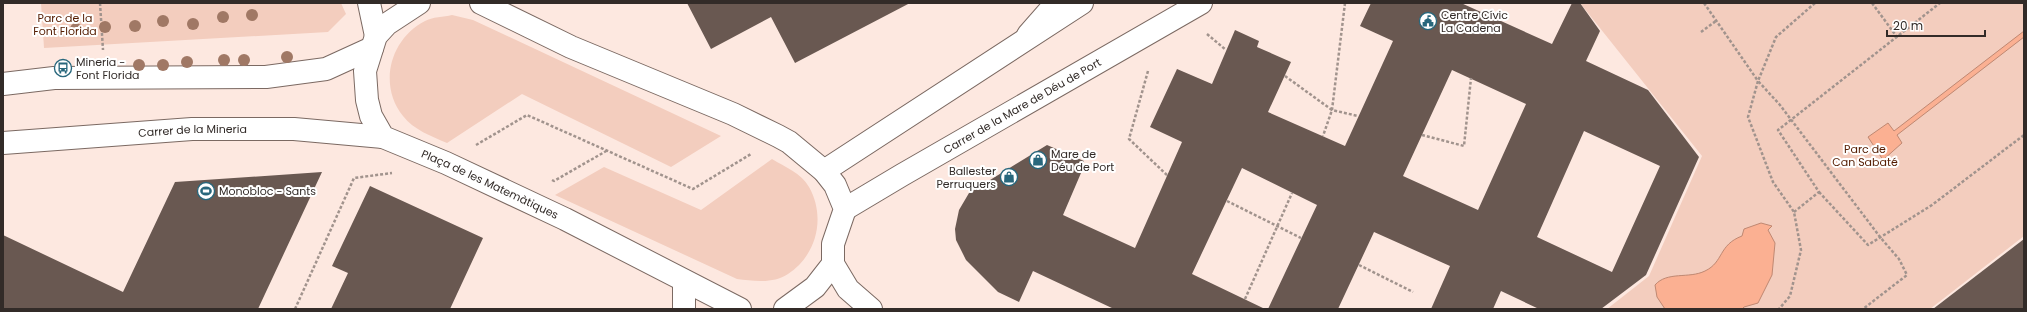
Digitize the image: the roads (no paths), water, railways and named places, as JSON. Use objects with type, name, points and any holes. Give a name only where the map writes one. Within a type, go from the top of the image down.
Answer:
[{"type":"street","points":[[369,3],[374,42]]},
{"type":"street","points":[[383,137],[371,116],[367,100],[365,71],[374,42],[387,24],[419,3]]},
{"type":"street","points":[[481,3],[571,47],[733,114],[778,136],[824,171],[835,186],[845,209],[833,244],[833,264],[848,289],[871,309]]},
{"type":"street","points":[[1022,42],[1056,3]]},
{"type":"street","points":[[824,171],[1082,3]]},
{"type":"street","name":"Carrer de la Mare de Déu de Port","points":[[845,209],[1201,3]]},
{"type":"street","points":[[3,84],[54,78],[266,77],[326,69],[374,42]]},
{"type":"street","name":"Carrer de la Mineria","points":[[3,143],[192,129],[294,129],[383,137]]},
{"type":"street","name":"Plaça de les Matemàtiques","points":[[383,137],[446,163],[565,219],[740,309]]},
{"type":"street","points":[[786,309],[815,287],[833,264]]},
{"type":"street","points":[[684,280],[684,309]]},
{"type":"place","name":"Centre Cívic La Cadena","points":[[1428,21]]},
{"type":"place","name":"Mineria - Font Florida","points":[[63,68]]},
{"type":"place","name":"Mare de Déu de Port","points":[[1038,160]]},
{"type":"place","name":"Ballester Perruquers","points":[[1009,177]]},
{"type":"place","name":"Monobloc - Sants","points":[[206,191]]},
{"type":"park label","name":"Parc de la Font Florida","points":[[65,24]]},
{"type":"park label","name":"Parc de Can Sabaté","points":[[1865,155]]}]
